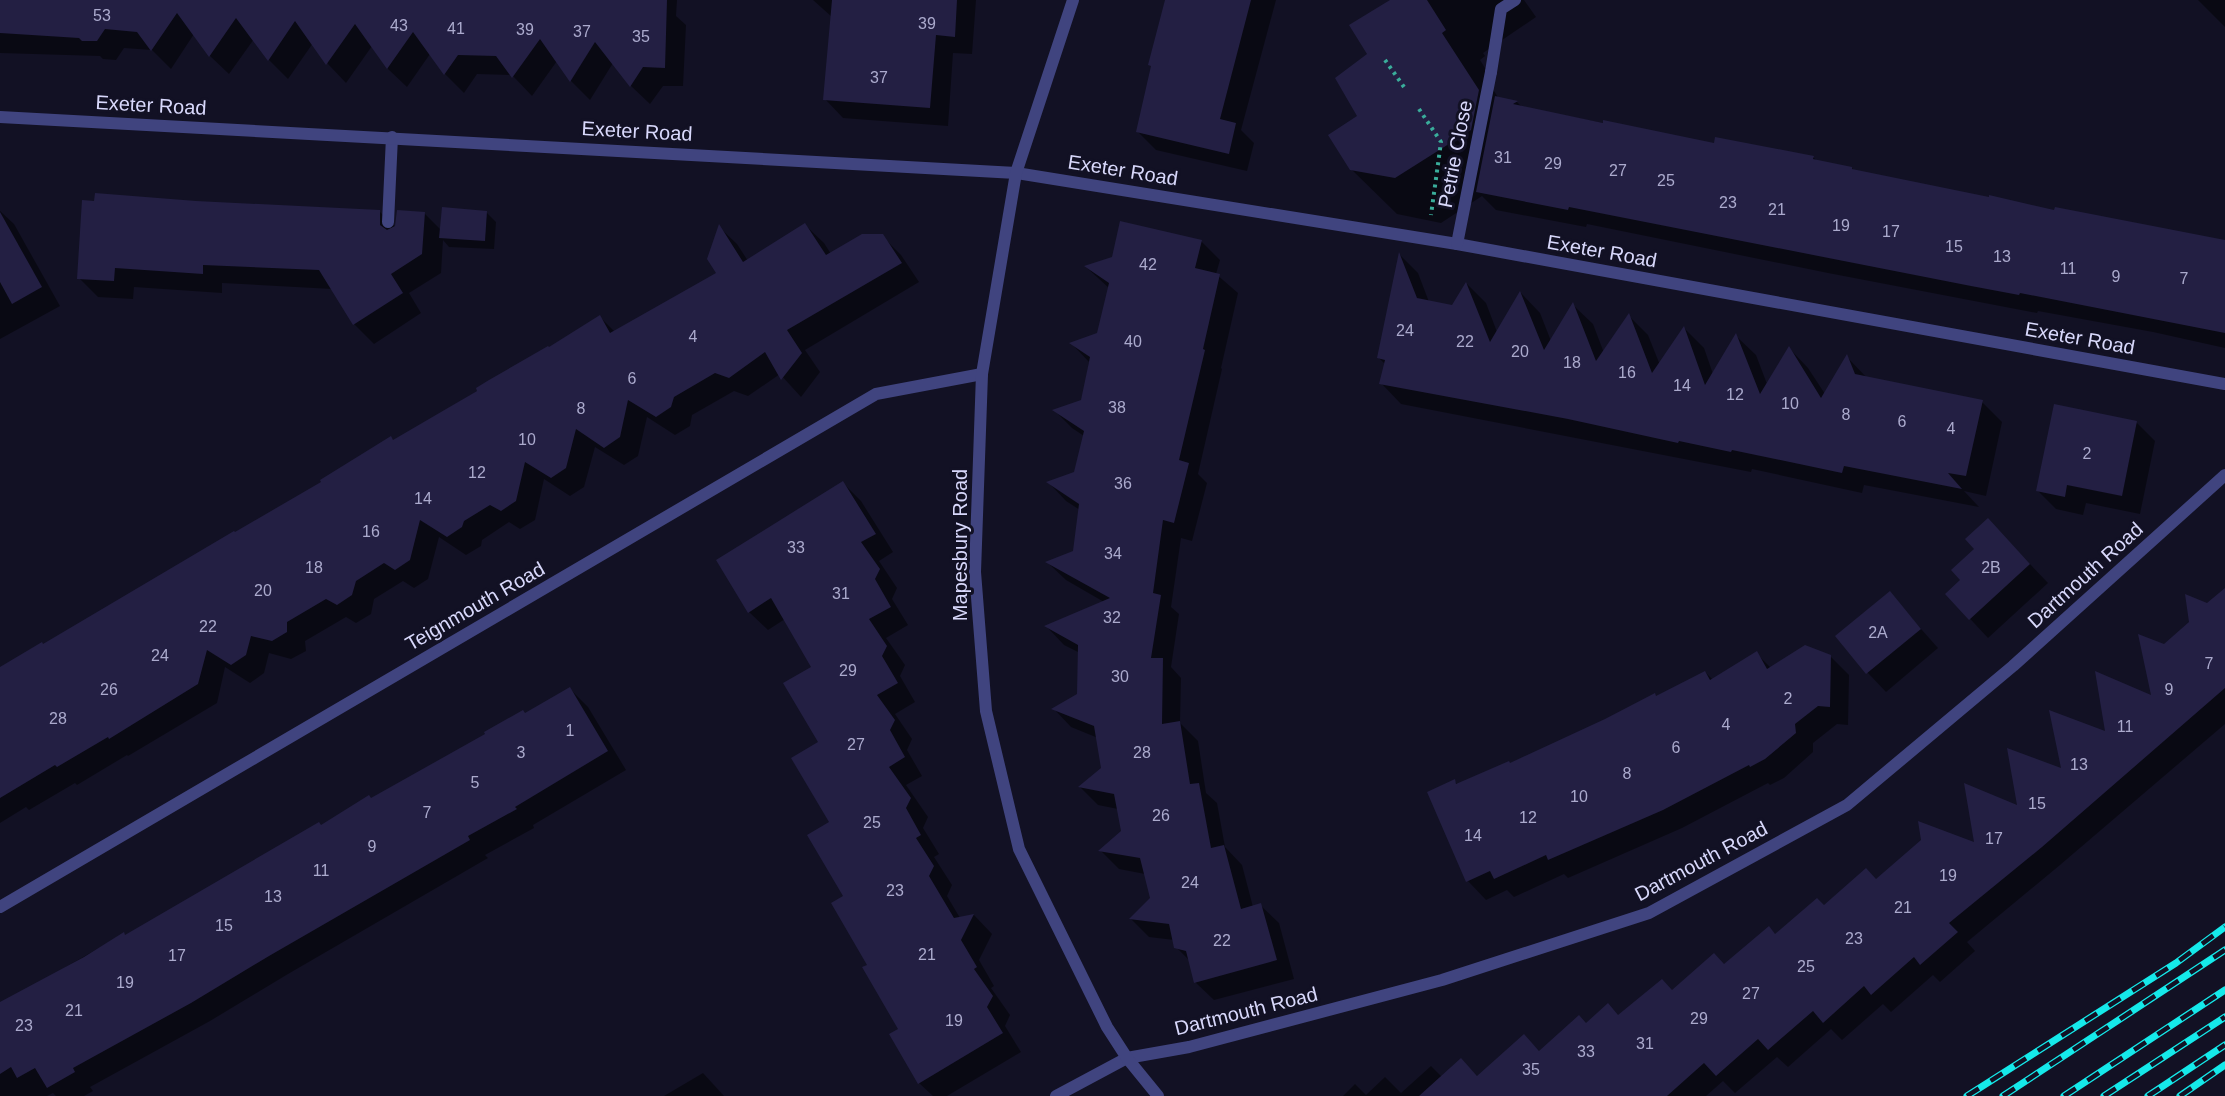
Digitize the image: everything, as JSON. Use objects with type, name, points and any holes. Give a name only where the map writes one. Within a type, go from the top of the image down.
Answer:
[{"type":"street","name":"Mapesbury Road","points":[[1073,0],[1016,173],[982,374],[975,572],[986,711],[1019,849],[1107,1027],[1127,1058],[1158,1096]]},
{"type":"street","name":"Petrie Close","points":[[1457,244],[1501,9],[1515,0]]},
{"type":"street","name":"Exeter Road","points":[[0,117],[1016,173],[1457,244],[2225,384]]},
{"type":"street","points":[[388,222],[392,137]]},
{"type":"street","name":"Teignmouth Road","points":[[0,907],[876,394],[982,374]]},
{"type":"street","name":"Dartmouth Road","points":[[1056,1096],[1127,1058],[1189,1047],[1442,980],[1649,913],[1847,805],[2013,666],[2225,475]]},
{"type":"path","points":[[1385,60],[1404,87]]},
{"type":"path","points":[[1419,109],[1441,142],[1427,239]]},
{"type":"building","points":[[0,0],[667,0],[665,68],[643,67],[630,87],[595,42],[570,82],[540,39],[512,78],[496,56],[458,55],[444,75],[413,32],[387,69],[355,24],[326,65],[295,21],[268,61],[236,18],[209,57],[177,13],[151,51],[137,32],[105,29],[97,41],[0,33]]},
{"type":"building","points":[[832,0],[957,0],[955,37],[936,35],[930,108],[823,100]]},
{"type":"building","points":[[1165,0],[1251,0],[1220,119],[1236,123],[1229,154],[1136,132],[1151,66],[1148,65]]},
{"type":"building","points":[[1390,0],[1427,0],[1446,30],[1442,33],[1479,90],[1471,130],[1395,178],[1350,170],[1328,135],[1357,116],[1335,78],[1367,54],[1349,25]]},
{"type":"building","points":[[1495,96],[1518,101],[1513,104],[1603,123],[1603,120],[1714,143],[1715,137],[1814,156],[1813,159],[1852,167],[1852,169],[1989,197],[1989,195],[2054,210],[2055,207],[2225,240],[2225,333],[1569,207],[1568,210],[1476,192]]},
{"type":"building","points":[[95,193],[196,201],[380,210],[380,225],[387,230],[395,226],[397,210],[425,212],[422,254],[391,274],[403,293],[353,325],[319,270],[203,265],[203,274],[115,268],[114,281],[77,279],[82,200],[94,201]]},
{"type":"building","points":[[442,207],[487,211],[485,241],[439,238]]},
{"type":"building","points":[[0,212],[42,287],[12,304],[0,282]]},
{"type":"building","points":[[1120,221],[1202,240],[1195,268],[1220,274],[1179,460],[1189,463],[1174,523],[1163,520],[1153,593],[1161,595],[1151,658],[1163,658],[1162,724],[1180,721],[1190,784],[1199,783],[1211,848],[1224,845],[1241,909],[1261,903],[1277,960],[1194,983],[1186,951],[1174,948],[1169,924],[1129,919],[1150,898],[1140,858],[1098,851],[1121,831],[1114,794],[1078,787],[1101,768],[1094,726],[1051,709],[1077,694],[1078,645],[1044,626],[1110,598],[1045,562],[1073,551],[1079,504],[1046,482],[1074,472],[1084,431],[1052,410],[1081,400],[1090,357],[1069,343],[1097,333],[1109,283],[1084,266],[1112,257]]},
{"type":"building","points":[[805,223],[826,255],[862,234],[883,234],[902,263],[787,330],[802,353],[781,380],[765,352],[729,378],[715,373],[674,397],[671,407],[656,417],[628,400],[620,437],[604,448],[576,429],[566,468],[551,478],[525,462],[516,501],[501,511],[490,505],[464,521],[462,527],[447,537],[420,520],[410,560],[395,570],[384,563],[356,581],[352,595],[337,605],[326,599],[287,622],[287,632],[272,641],[251,636],[246,655],[231,665],[207,650],[198,684],[109,739],[108,737],[57,767],[55,765],[0,798],[0,667],[321,482],[320,480],[391,436],[393,440],[477,391],[476,388],[600,315],[610,333],[716,273],[707,259],[719,224],[743,262]]},
{"type":"building","points":[[1399,252],[1417,298],[1452,305],[1466,282],[1490,342],[1520,291],[1544,350],[1573,302],[1596,361],[1629,313],[1652,373],[1684,326],[1705,385],[1736,333],[1760,394],[1789,346],[1821,398],[1847,354],[1855,374],[1983,400],[1966,476],[1948,473],[1962,489],[1844,466],[1842,473],[1732,450],[1731,452],[1679,441],[1678,443],[1568,419],[1379,384],[1385,360],[1377,358]]},
{"type":"building","points":[[2054,404],[2137,421],[2122,496],[2067,485],[2065,497],[2036,491]]},
{"type":"building","points":[[843,481],[876,534],[861,542],[880,569],[875,579],[891,607],[869,619],[887,646],[882,656],[898,683],[877,695],[895,720],[890,730],[905,757],[889,767],[911,798],[906,808],[921,835],[916,838],[934,866],[929,876],[954,918],[974,914],[961,940],[977,967],[974,969],[993,996],[987,1007],[1003,1033],[918,1084],[889,1034],[898,1029],[862,967],[867,965],[831,903],[843,896],[807,835],[829,822],[791,758],[818,742],[783,683],[811,667],[771,598],[748,613],[716,560]]},
{"type":"building","points":[[1988,518],[2030,564],[1969,620],[1945,594],[1960,580],[1951,570],[1974,549],[1965,539]]},
{"type":"building","points":[[2225,588],[2225,688],[2042,847],[1949,923],[1958,932],[1920,965],[1914,957],[1871,995],[1864,986],[1823,1023],[1813,1011],[1768,1050],[1758,1039],[1716,1076],[1704,1063],[1667,1096],[1419,1096],[1461,1058],[1477,1076],[1524,1034],[1539,1051],[1579,1015],[1586,1023],[1608,1003],[1618,1015],[1662,979],[1672,990],[1714,953],[1724,964],[1769,926],[1775,934],[1817,898],[1824,905],[1866,868],[1876,879],[1921,840],[1918,821],[1974,842],[1964,783],[2017,805],[2007,748],[2061,768],[2049,710],[2105,731],[2095,671],[2151,695],[2138,634],[2164,644],[2189,622],[2185,594],[2207,603]]},
{"type":"building","points":[[1890,591],[1921,629],[1866,674],[1835,636]]},
{"type":"building","points":[[1805,645],[1831,655],[1830,707],[1818,706],[1795,724],[1796,733],[1765,759],[1663,810],[1548,860],[1546,855],[1494,879],[1490,871],[1466,882],[1427,792],[1455,779],[1456,784],[1509,761],[1510,763],[1705,671],[1710,680],[1757,651],[1767,669]]},
{"type":"building","points":[[570,687],[608,751],[515,807],[517,809],[468,836],[470,840],[191,1003],[73,1068],[75,1072],[47,1088],[35,1068],[17,1078],[11,1067],[0,1074],[0,1002],[84,957],[124,932],[125,935],[319,822],[321,825],[369,795],[371,798],[523,710],[525,713]]},
{"type":"railway","points":[[1967,1096],[2176,963],[2225,927]]},
{"type":"railway","points":[[2003,1096],[2225,950]]},
{"type":"railway","points":[[2064,1096],[2225,990]]},
{"type":"railway","points":[[2104,1096],[2225,1017]]},
{"type":"railway","points":[[2148,1096],[2225,1045]]},
{"type":"railway","points":[[2180,1096],[2225,1065]]}]
